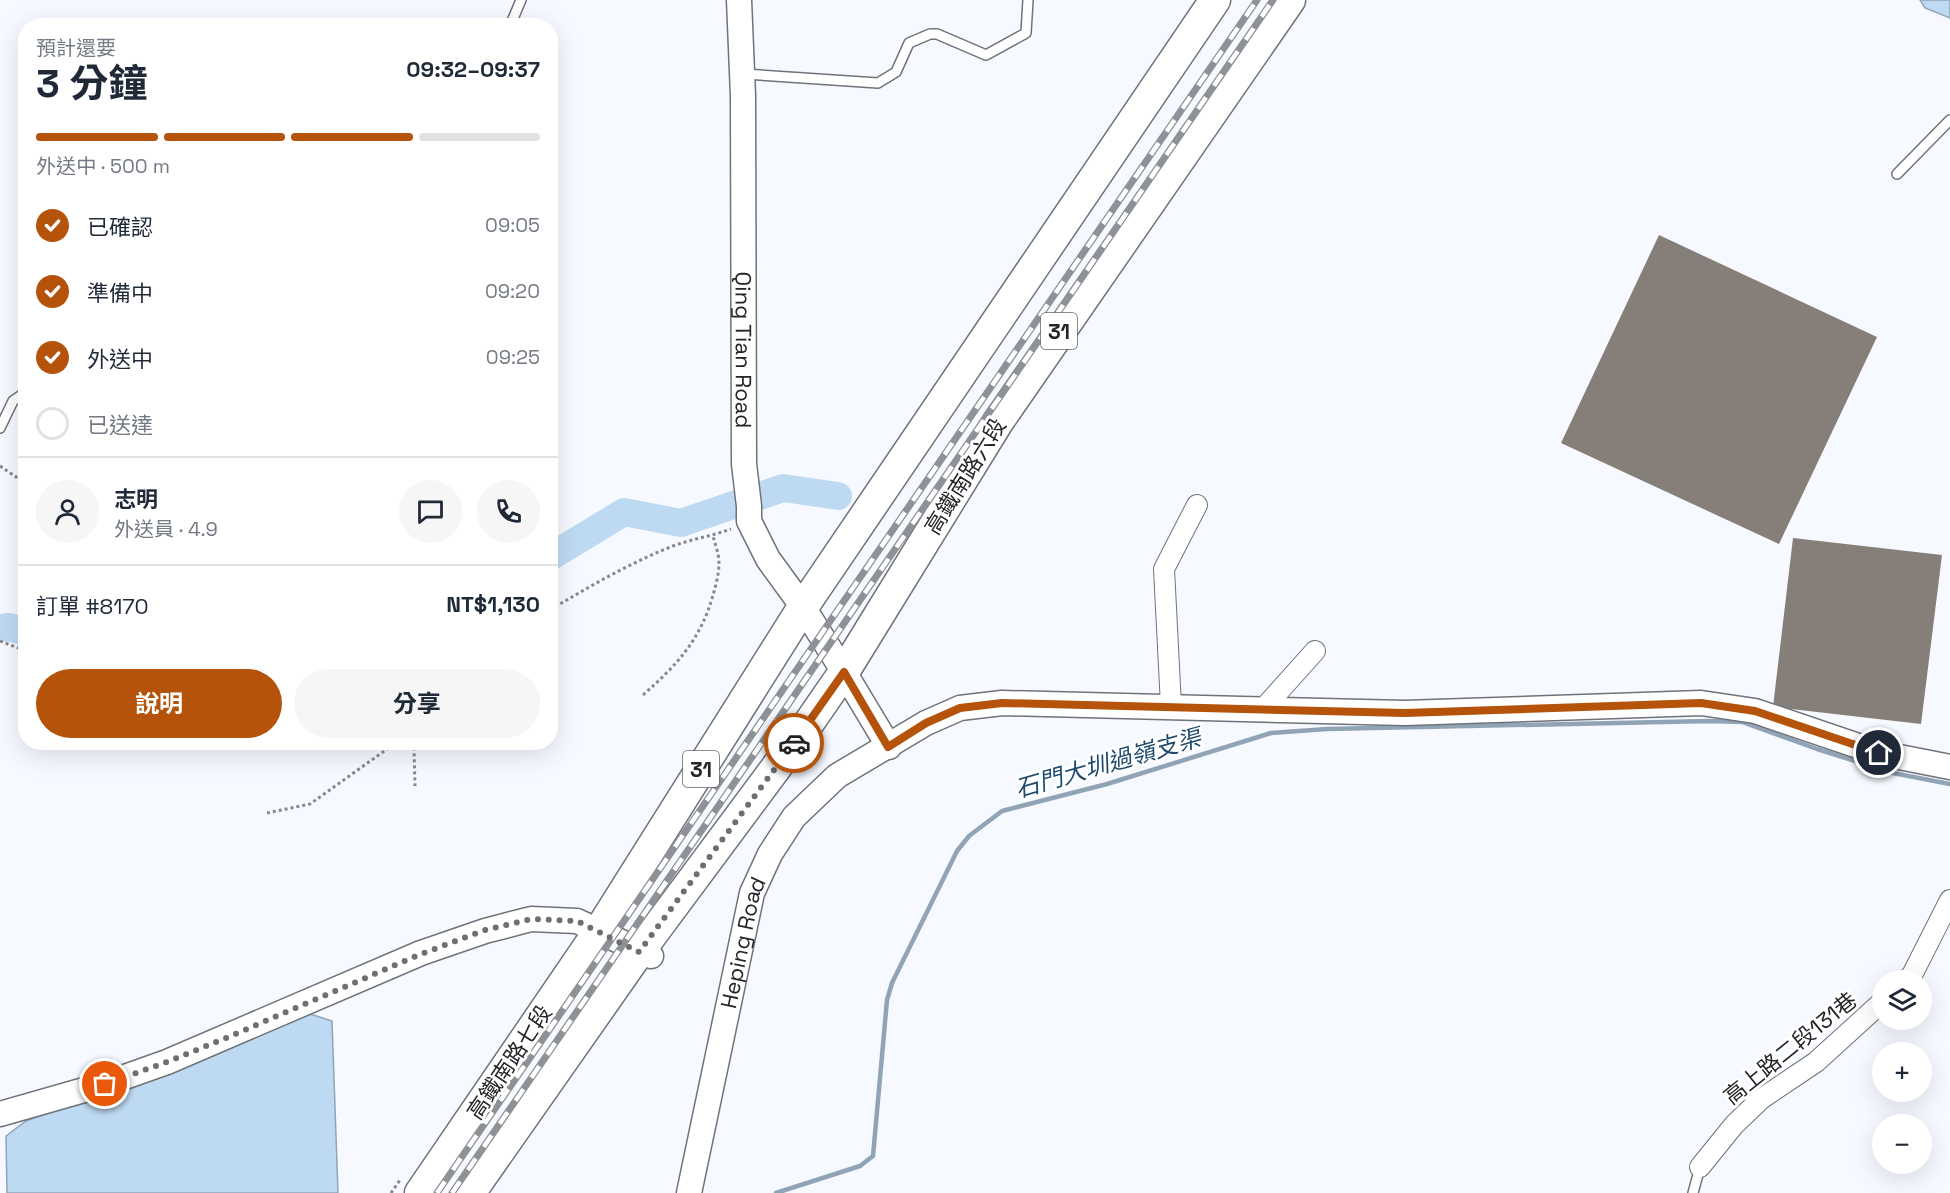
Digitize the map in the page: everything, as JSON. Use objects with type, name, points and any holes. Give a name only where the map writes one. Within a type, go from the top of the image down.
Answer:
[{"type":"main road","name":"31","points":[[598,931],[803,607],[1215,0]]},
{"type":"main road","name":"高鐵南路六段","points":[[645,954],[844,672],[1004,412],[1290,0]]},
{"type":"main road","name":"高鐵南路七段","points":[[420,1193],[598,931]]},
{"type":"main road","name":"高鐵南路七段","points":[[470,1193],[645,954]]},
{"type":"street","name":"Qing Tian Road","points":[[740,0],[744,452],[748,504],[768,559],[803,607],[888,747]]},
{"type":"street","points":[[1171,706],[1164,569],[1197,505]]},
{"type":"street","points":[[1263,709],[1315,651]]},
{"type":"street","name":"Heping Road","points":[[690,1193],[752,893],[770,854],[794,817],[837,776],[926,723],[960,708],[1002,703],[1405,713],[1701,703],[1755,711],[1879,753],[1950,767]]},
{"type":"street","points":[[1915,970],[1950,900]]},
{"type":"street","points":[[0,1114],[83,1091],[167,1062],[421,954],[485,930],[531,919],[577,921],[645,954]]},
{"type":"street","name":"高上路二段131巷","points":[[1700,1167],[1734,1125],[1761,1099],[1816,1062],[1872,1011]]},
{"type":"lane","points":[[513,18],[521,0]]},
{"type":"lane","points":[[742,74],[878,83],[896,72],[909,44],[930,34],[937,34],[986,55],[1026,33],[1028,0]]},
{"type":"lane","points":[[1897,174],[1950,120]]},
{"type":"lane","points":[[0,428],[13,400],[18,397]]},
{"type":"lane","name":"高上路二段131巷","points":[[1693,1193],[1700,1167]]},
{"type":"path","points":[[0,466],[16,477],[18,476]]},
{"type":"path","points":[[558,605],[589,586],[675,545],[712,536],[748,504]]},
{"type":"path","points":[[643,695],[663,678],[690,647],[707,618],[719,562],[712,536]]},
{"type":"path","points":[[0,641],[18,648]]},
{"type":"path","points":[[267,813],[310,804],[386,750]]},
{"type":"path","points":[[414,750],[415,786]]},
{"type":"water","points":[[1920,0],[1950,0],[1950,18],[1925,8]]},
{"type":"water","points":[[307,1013],[332,1021],[338,1193],[7,1193],[6,1136],[26,1121],[209,1055]]},
{"type":"building","points":[[1659,235],[1877,337],[1779,544],[1561,443]]},
{"type":"building","points":[[1793,538],[1942,555],[1921,724],[1773,707]]},
{"type":"waterway","points":[[558,552],[624,512],[681,523],[783,488],[838,496]]},
{"type":"waterway","points":[[0,628],[9,627],[18,630]]},
{"type":"waterway","name":"石門大圳過嶺支渠","points":[[776,1193],[860,1166],[873,1156],[887,1000],[892,983],[957,851],[969,836],[1002,811],[1107,784],[1271,733],[1327,729],[1742,722],[1893,773],[1950,784]]},
{"type":"railway","points":[[437,1193],[1257,0]]},
{"type":"railway","points":[[452,1193],[1273,0]]},
{"type":"way so far","points":[[105,1084],[167,1062],[421,954],[485,930],[531,919],[577,921],[639,952],[794,743]]},
{"type":"route","points":[[794,743],[844,672],[888,747],[926,723],[960,708],[1002,703],[1405,713],[1701,703],[1755,711],[1879,753]]}]
